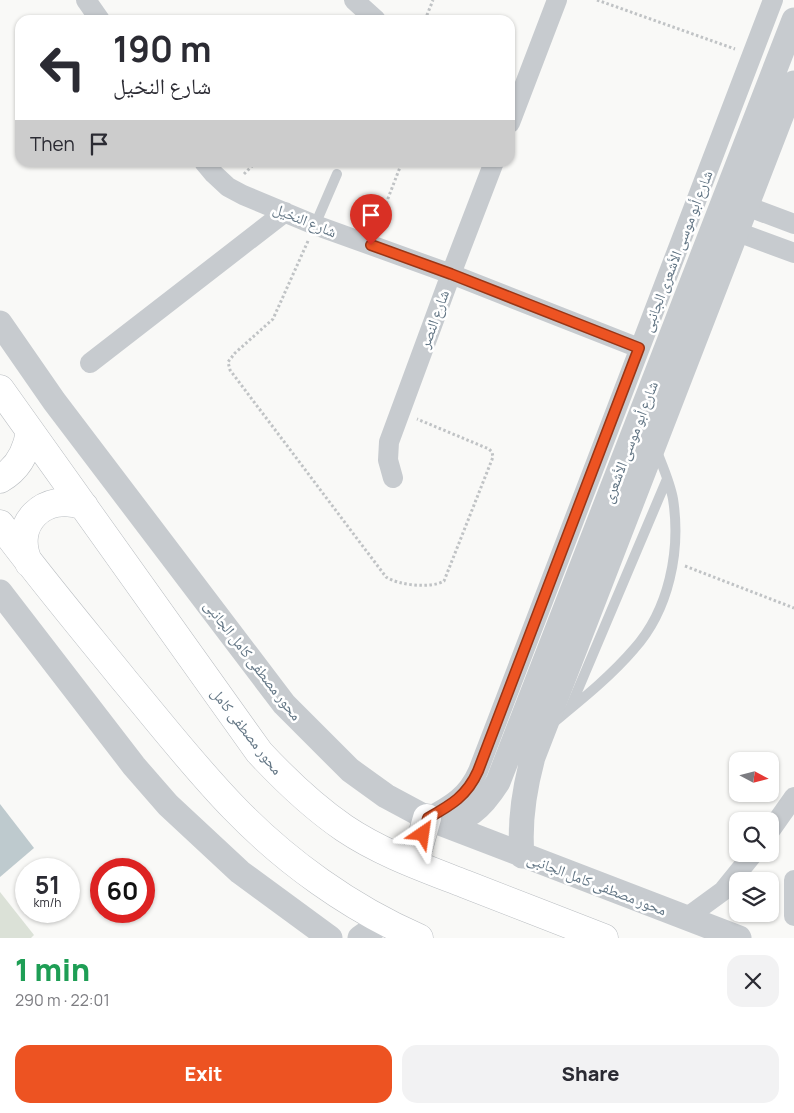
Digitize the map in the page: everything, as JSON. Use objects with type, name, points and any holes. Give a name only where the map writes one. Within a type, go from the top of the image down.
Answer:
[{"type":"main road","name":"محور مصطفى كامل","points":[[0,389],[259,752],[285,780],[330,818],[379,848],[414,864],[604,938]]},
{"type":"main road","points":[[0,478],[12,470],[19,462],[29,442],[30,431]]},
{"type":"main road","points":[[30,565],[26,556],[24,538],[30,520],[36,513],[53,503],[74,502],[84,506]]},
{"type":"main road","points":[[0,524],[30,565],[202,774],[235,809],[267,839],[312,876],[400,932]]},
{"type":"main road","points":[[414,864],[428,818]]},
{"type":"street","points":[[86,0],[96,15]]},
{"type":"street","points":[[354,0],[370,15]]},
{"type":"street","points":[[517,82],[557,0]]},
{"type":"street","name":"شارع أبو موسى الأشعرى الجانبى","points":[[428,818],[447,807],[465,793],[472,785],[478,771],[773,0]]},
{"type":"street","name":"شارع أبو موسى الأشعرى","points":[[428,818],[448,822],[464,818],[489,796],[498,782],[726,228],[794,20]]},
{"type":"street","name":"شارع أبو موسى الأشعرى","points":[[736,202],[794,83]]},
{"type":"street","name":"شارع النخيل","points":[[208,167],[228,187],[243,195],[315,225],[451,274],[639,348]]},
{"type":"street","name":"شارع النصر","points":[[393,478],[388,460],[389,442],[492,167]]},
{"type":"street","points":[[736,202],[794,224]]},
{"type":"street","points":[[90,363],[285,212]]},
{"type":"street","points":[[726,228],[794,254]]},
{"type":"street","name":"شارع أبو موسى الأشعرى","points":[[522,856],[520,824],[524,789],[533,756],[654,443],[726,228]]},
{"type":"street","name":"محور مصطفى كامل الجانبى","points":[[0,323],[54,401],[284,704],[350,770],[386,796],[428,818],[522,856],[739,938]]},
{"type":"street","points":[[0,592],[134,766],[168,804],[240,872],[330,938]]},
{"type":"street","points":[[779,819],[794,797]]},
{"type":"street","points":[[686,918],[723,891],[747,862]]},
{"type":"street","points":[[794,880],[794,916]]},
{"type":"street","points":[[360,938],[400,932]]},
{"type":"lane","points":[[315,225],[336,174]]},
{"type":"lane","points":[[542,732],[614,671],[636,648],[653,621],[666,592],[673,562],[676,530],[673,498],[654,443]]},
{"type":"lane","points":[[569,709],[667,479]]},
{"type":"path","points":[[428,15],[434,0]]},
{"type":"path","points":[[597,0],[752,55]]},
{"type":"path","points":[[371,245],[400,167]]},
{"type":"path","points":[[315,225],[273,319],[235,353],[228,362],[230,370],[386,577],[400,583],[439,584],[444,581],[493,457],[492,452],[489,449],[400,413]]},
{"type":"path","points":[[673,562],[794,608]]},
{"type":"shaded area","points":[[0,804],[34,848],[22,858],[15,858],[15,864],[0,877]]},
{"type":"shaded area","points":[[0,892],[15,911],[15,923],[25,923],[34,935],[31,938],[0,938]]},
{"type":"route","points":[[371,245],[451,274],[639,348],[472,785],[457,800],[428,818],[423,834]]}]
